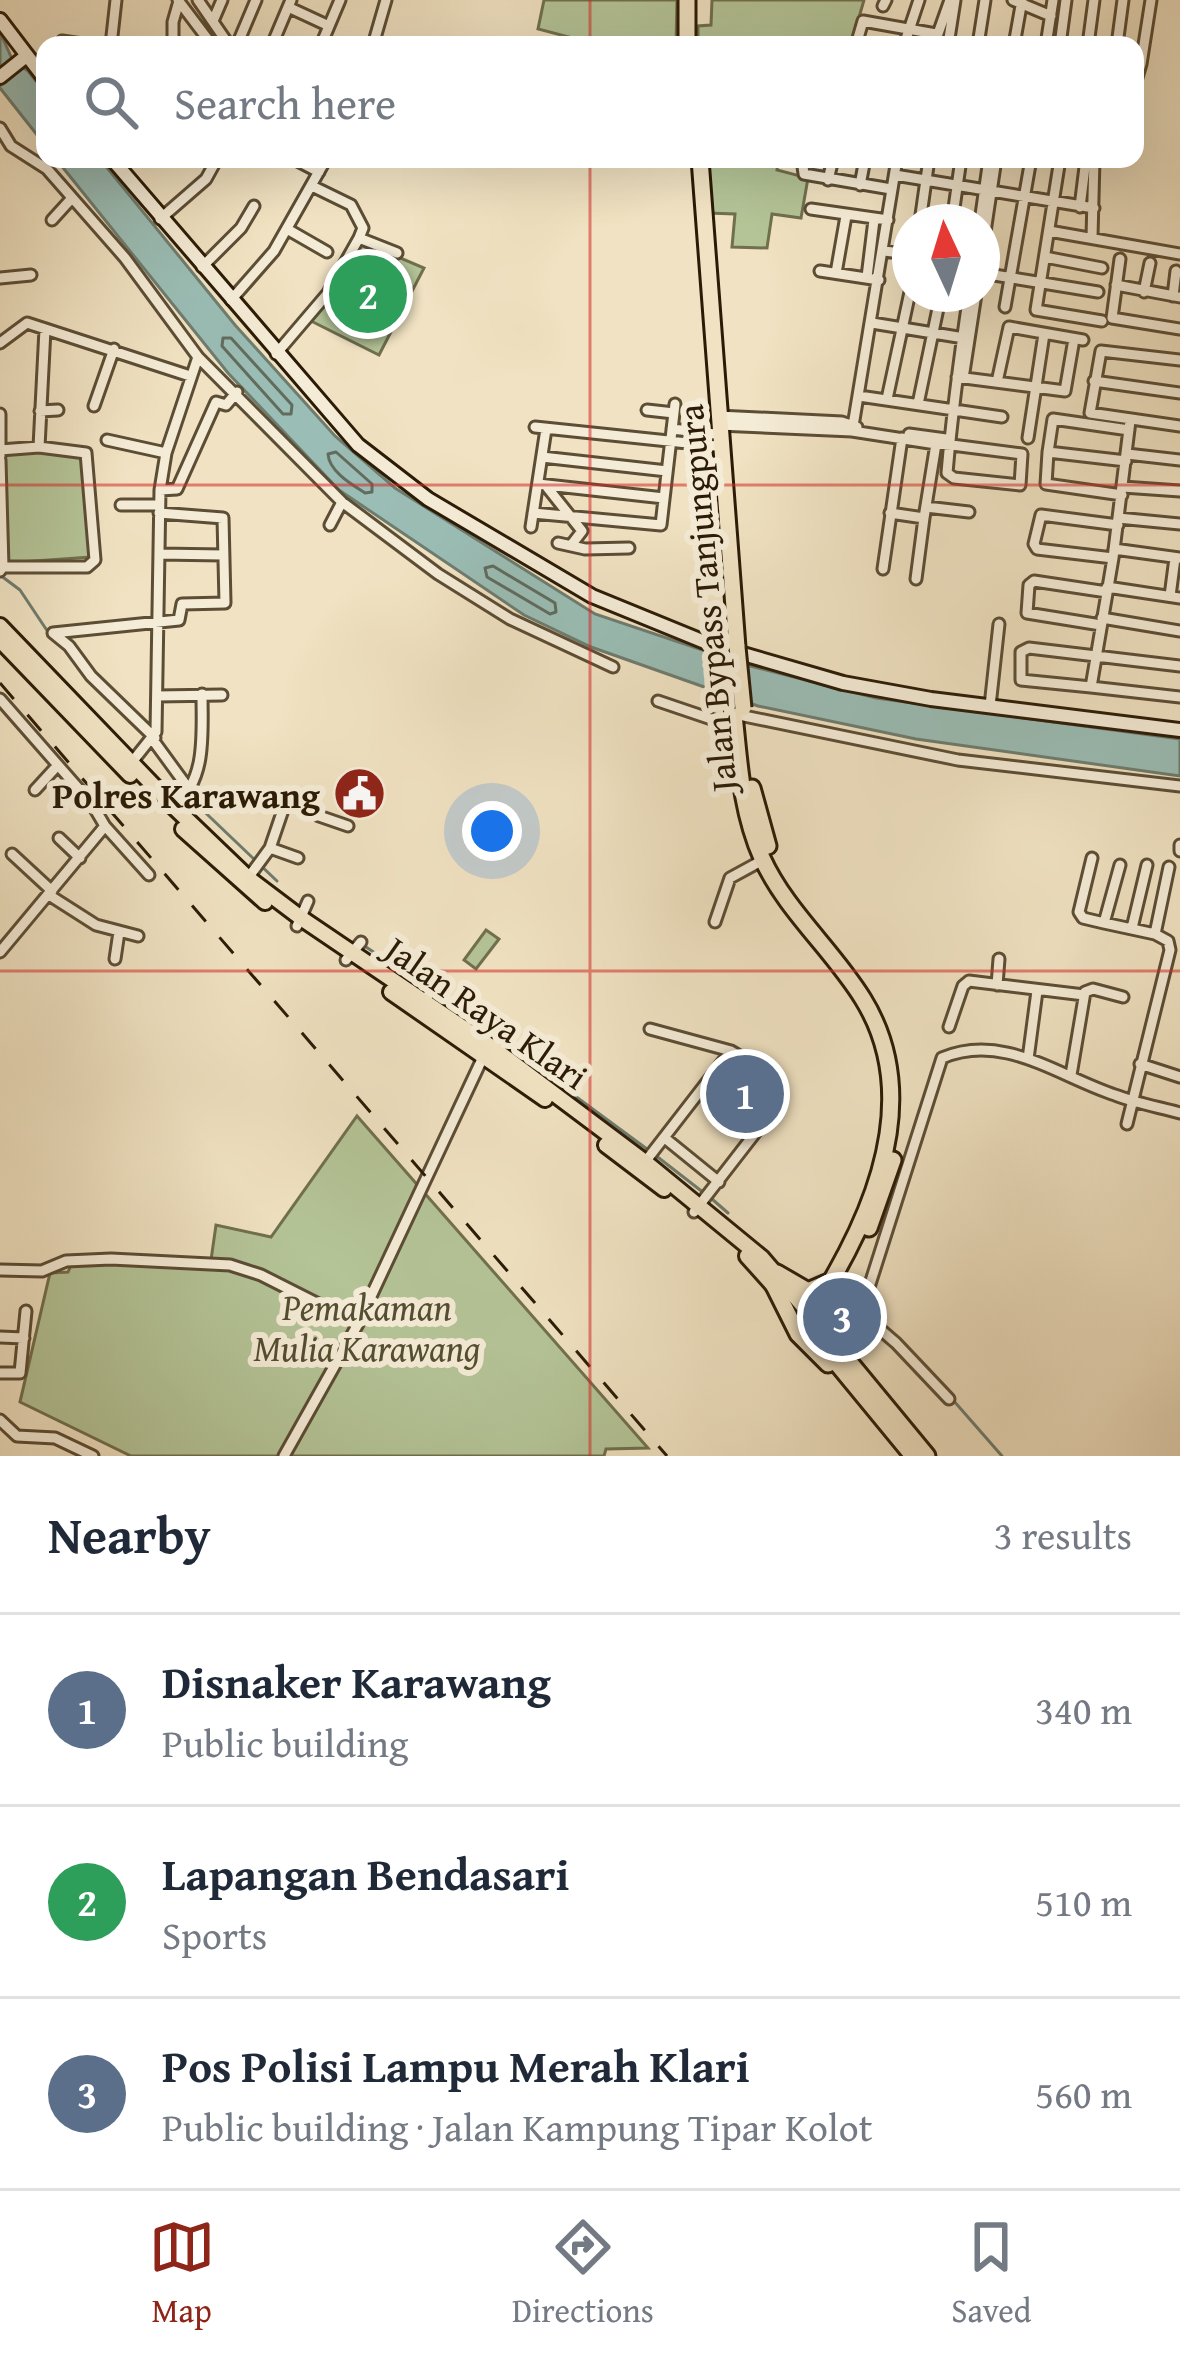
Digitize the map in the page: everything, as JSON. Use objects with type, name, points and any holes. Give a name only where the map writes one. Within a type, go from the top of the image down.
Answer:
[{"type":"highway","points":[[690,0],[690,36]]},
{"type":"highway","name":"Jalan Bypass Tanjungpura","points":[[698,168],[743,797],[764,860],[781,890],[865,1001],[889,1065],[890,1138],[833,1287]]},
{"type":"highway","name":"Jalan Bypass Tanjungpura","points":[[739,713],[754,800],[773,859],[790,889],[875,1000],[898,1064],[903,1108],[896,1150],[872,1221],[809,1321]]},
{"type":"highway","points":[[776,1280],[808,1291],[833,1287],[829,1311],[835,1343]]},
{"type":"highway","points":[[776,1280],[798,1334],[861,1395]]},
{"type":"highway","name":"Jalan Raya Klari","points":[[809,1321],[835,1343],[927,1456]]},
{"type":"highway","name":"Jalan Raya Klari","points":[[809,1321],[861,1395],[914,1456]]},
{"type":"main road","name":"Jalan Raya Klari","points":[[0,626],[242,885],[303,912]]},
{"type":"main road","name":"Jalan Raya Klari","points":[[0,640],[128,766],[185,797],[303,912],[549,1102],[702,1203]]},
{"type":"main road","name":"Jalan Raya Klari","points":[[354,950],[432,990],[487,1053],[650,1157],[702,1203],[809,1321]]},
{"type":"street","points":[[112,36],[116,0]]},
{"type":"street","points":[[172,36],[178,0]]},
{"type":"street","points":[[178,0],[205,36]]},
{"type":"street","points":[[198,0],[226,36]]},
{"type":"street","points":[[213,21],[222,0]]},
{"type":"street","points":[[238,36],[256,0]]},
{"type":"street","points":[[325,36],[340,0]]},
{"type":"street","points":[[376,36],[386,0],[401,1]]},
{"type":"street","points":[[906,36],[919,0]]},
{"type":"street","points":[[936,36],[952,0]]},
{"type":"street","points":[[949,36],[952,0]]},
{"type":"street","points":[[979,36],[985,0]]},
{"type":"street","points":[[1048,36],[1053,0]]},
{"type":"street","points":[[1061,36],[1066,0]]},
{"type":"street","points":[[1089,36],[1094,0]]},
{"type":"street","points":[[1118,36],[1123,0]]},
{"type":"street","points":[[1144,36],[1151,0]]},
{"type":"street","points":[[1013,36],[1018,1],[1051,16]]},
{"type":"street","points":[[276,36],[290,3],[329,26]]},
{"type":"street","points":[[0,20],[22,60],[36,72]]},
{"type":"street","points":[[858,36],[862,22],[907,27],[928,36]]},
{"type":"street","points":[[0,77],[22,60]]},
{"type":"street","points":[[0,112],[0,127],[11,146],[36,160]]},
{"type":"street","points":[[0,154],[11,146]]},
{"type":"street","points":[[44,168],[124,258],[198,357],[342,502],[437,574],[510,619],[613,667]]},
{"type":"street","points":[[119,168],[358,445],[428,499],[592,596],[712,645],[815,676],[884,691],[1180,730]]},
{"type":"street","points":[[160,219],[206,179],[212,168]]},
{"type":"street","points":[[311,168],[319,172]]},
{"type":"street","points":[[231,300],[260,270],[321,168]]},
{"type":"street","points":[[802,168],[802,173],[828,180],[891,189]]},
{"type":"street","points":[[828,180],[831,168]]},
{"type":"street","points":[[860,185],[863,168]]},
{"type":"street","points":[[873,278],[884,251],[896,168]]},
{"type":"street","points":[[923,204],[928,168]]},
{"type":"street","points":[[955,204],[960,168]]},
{"type":"street","points":[[984,204],[991,168]]},
{"type":"street","points":[[1005,307],[1030,168]]},
{"type":"street","points":[[1059,168],[1038,312],[1102,321]]},
{"type":"street","points":[[1080,207],[1088,168]]},
{"type":"street","points":[[1091,168],[1092,237]]},
{"type":"street","points":[[895,175],[1094,208]]},
{"type":"street","points":[[276,353],[319,305],[363,229],[351,205],[312,186]]},
{"type":"street","points":[[986,204],[987,192]]},
{"type":"street","points":[[52,220],[72,198]]},
{"type":"street","points":[[202,267],[241,228],[254,206]]},
{"type":"street","points":[[811,209],[888,220]]},
{"type":"street","points":[[836,273],[846,216]]},
{"type":"street","points":[[853,429],[872,323],[874,220]]},
{"type":"street","points":[[287,229],[327,252]]},
{"type":"street","points":[[1049,231],[1180,250]]},
{"type":"street","points":[[359,238],[398,253]]},
{"type":"street","points":[[884,251],[892,252]]},
{"type":"street","points":[[1045,257],[1102,268]]},
{"type":"street","points":[[1120,259],[1113,319],[1180,328]]},
{"type":"street","points":[[1144,292],[1150,263]]},
{"type":"street","points":[[820,271],[873,278]]},
{"type":"street","points":[[1116,285],[1176,297],[1176,271]]},
{"type":"street","points":[[0,278],[31,275]]},
{"type":"street","points":[[1000,276],[1098,292]]},
{"type":"street","points":[[887,399],[907,312]]},
{"type":"street","points":[[918,404],[938,312]]},
{"type":"street","points":[[916,578],[925,513],[954,411],[970,312]]},
{"type":"street","points":[[0,344],[23,322],[190,376]]},
{"type":"street","points":[[872,323],[966,339]]},
{"type":"street","points":[[960,378],[1065,391],[1078,339],[1012,326],[1007,329],[997,382]]},
{"type":"street","points":[[39,447],[45,329]]},
{"type":"street","points":[[1028,438],[1044,334]]},
{"type":"street","points":[[94,406],[114,350]]},
{"type":"street","points":[[1089,418],[1102,350],[1180,360]]},
{"type":"street","points":[[128,766],[151,742],[157,696],[160,490],[166,453],[198,357]]},
{"type":"street","points":[[1094,381],[1180,393]]},
{"type":"street","points":[[160,490],[177,489],[216,402],[226,405],[237,392]]},
{"type":"street","points":[[859,396],[1002,417]]},
{"type":"street","points":[[533,512],[661,525],[674,408],[647,410]]},
{"type":"street","points":[[40,411],[58,410]]},
{"type":"street","points":[[0,414],[0,455],[1,570],[95,563],[87,455],[39,447],[0,455]]},
{"type":"street","points":[[1180,426],[1053,419],[1046,484],[1180,491]]},
{"type":"street","points":[[531,527],[542,485],[541,428],[671,435],[716,427],[842,422],[853,429],[1022,454],[1020,485],[949,476],[946,445]]},
{"type":"street","points":[[1091,687],[1130,425]]},
{"type":"street","points":[[883,569],[902,436]]},
{"type":"street","points":[[107,440],[166,453]]},
{"type":"street","points":[[1048,452],[1180,460]]},
{"type":"street","points":[[542,457],[667,471]]},
{"type":"street","points":[[542,485],[664,498]]},
{"type":"street","points":[[542,485],[582,531],[572,544]]},
{"type":"street","points":[[330,525],[342,502]]},
{"type":"street","points":[[121,505],[223,518],[225,603],[182,604],[180,619],[53,633],[151,742],[185,797]]},
{"type":"street","points":[[890,514],[969,512]]},
{"type":"street","points":[[1180,524],[1041,515],[1037,549],[1178,558],[1175,597],[1034,581],[1029,585],[1027,614],[1180,631]]},
{"type":"street","points":[[558,543],[585,549],[629,548]]},
{"type":"street","points":[[158,554],[223,555]]},
{"type":"street","points":[[990,706],[999,624]]},
{"type":"street","points":[[1180,666],[1028,648],[1021,652],[1021,680],[1180,697]]},
{"type":"street","points":[[185,797],[201,753],[202,694]]},
{"type":"street","points":[[157,696],[222,695]]},
{"type":"street","points":[[0,699],[148,875]]},
{"type":"street","points":[[658,701],[720,722],[739,713],[958,760],[1180,786]]},
{"type":"street","points":[[34,790],[58,765]]},
{"type":"street","points":[[254,868],[271,848],[285,804],[260,796]]},
{"type":"street","points":[[319,816],[348,826]]},
{"type":"street","points":[[0,952],[105,826]]},
{"type":"street","points":[[59,838],[80,858]]},
{"type":"street","points":[[271,848],[298,858]]},
{"type":"street","points":[[12,854],[83,919],[138,936]]},
{"type":"street","points":[[1092,858],[1079,912],[1083,918],[1155,934],[1168,941],[1170,950],[1127,1124]]},
{"type":"street","points":[[715,922],[730,878],[764,860]]},
{"type":"street","points":[[1132,928],[1147,865]]},
{"type":"street","points":[[1104,923],[1120,866]]},
{"type":"street","points":[[1155,934],[1168,867]]},
{"type":"street","points":[[115,959],[119,932]]},
{"type":"street","points":[[997,985],[999,959]]},
{"type":"street","points":[[949,1027],[965,983],[1084,995],[1093,989],[1123,997]]},
{"type":"street","points":[[1028,1058],[1037,991]]},
{"type":"street","points":[[1072,1075],[1084,995]]},
{"type":"street","points":[[650,1029],[731,1051],[754,1065],[738,1088]]},
{"type":"street","points":[[835,1343],[861,1309],[941,1058],[973,1048],[1028,1058],[1132,1100],[1180,1113]]},
{"type":"street","points":[[650,1157],[731,1051]]},
{"type":"street","points":[[284,1456],[358,1324],[487,1053]]},
{"type":"street","points":[[1140,1064],[1180,1076]]},
{"type":"street","points":[[702,1203],[766,1119],[765,1112],[716,1072]]},
{"type":"street","points":[[666,1139],[719,1182]]},
{"type":"street","points":[[0,1270],[42,1271],[66,1261],[110,1258],[230,1265],[261,1275],[358,1324]]},
{"type":"street","points":[[833,1287],[861,1309],[949,1399]]},
{"type":"street","points":[[0,1373],[20,1373],[26,1311]]},
{"type":"street","points":[[0,1336],[24,1338]]},
{"type":"street","points":[[0,1420],[17,1436],[64,1440],[93,1456]]},
{"type":"green space","points":[[544,0],[677,0],[676,36],[565,36],[538,29]]},
{"type":"green space","points":[[712,0],[864,0],[854,36],[698,36],[698,26],[711,25]]},
{"type":"green space","points":[[705,168],[777,168],[808,178],[801,218],[772,214],[767,248],[732,247],[735,214],[708,213]]},
{"type":"green space","points":[[358,240],[424,268],[379,355],[309,320]]},
{"type":"green space","points":[[0,450],[84,451],[91,557],[6,563]]},
{"type":"green space","points":[[486,930],[499,939],[476,969],[464,960]]},
{"type":"green space","name":"Pemakaman Mulia Karawang","points":[[357,1116],[648,1448],[606,1449],[604,1456],[131,1456],[20,1402],[50,1273],[68,1272],[75,1256],[211,1260],[216,1225],[271,1237]]},
{"type":"water","points":[[0,32],[13,61],[36,81],[36,134],[0,88]]},
{"type":"water","points":[[63,168],[107,168],[235,325],[335,436],[395,488],[595,614],[750,666],[876,698],[1180,739],[1180,776],[916,739],[758,706],[591,647],[524,615],[339,490],[228,373]]},
{"type":"waterway","points":[[0,575],[20,590],[48,632]]},
{"type":"waterway","points":[[155,750],[174,776]]},
{"type":"waterway","points":[[190,798],[277,881]]},
{"type":"waterway","points":[[366,947],[647,1149]]},
{"type":"waterway","points":[[655,1155],[704,1193]]},
{"type":"waterway","points":[[712,1199],[728,1213]]},
{"type":"waterway","points":[[953,1400],[1002,1456]]},
{"type":"railway","points":[[0,683],[667,1456]]},
{"type":"place","name":"Lapangan Bendasari","points":[[368,294]]},
{"type":"place","name":"Polres Karawang","points":[[359,794]]},
{"type":"place","name":"Disnaker Karawang","points":[[745,1094]]},
{"type":"place","name":"Pos Polisi Lampu Merah Klari","points":[[842,1317]]}]
